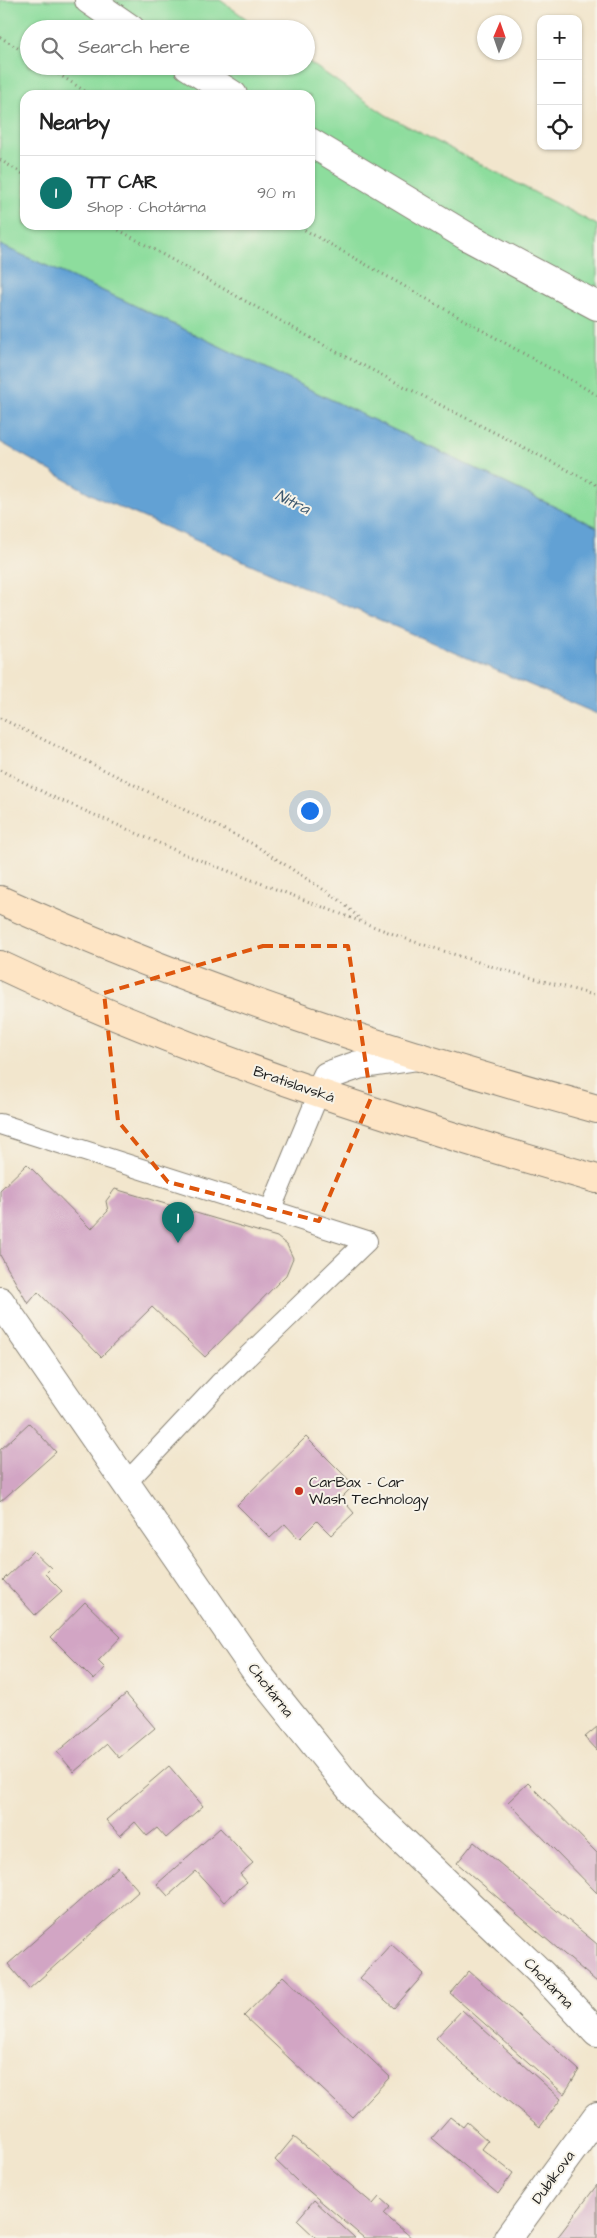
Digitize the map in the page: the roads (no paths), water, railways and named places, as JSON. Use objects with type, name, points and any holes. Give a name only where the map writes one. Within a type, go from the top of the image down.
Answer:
[{"type":"main road","points":[[0,900],[172,971],[297,1016],[418,1056],[597,1109]]},
{"type":"main road","name":"Bratislavská","points":[[0,965],[64,996],[233,1063],[319,1093],[597,1180]]},
{"type":"street","points":[[89,0],[118,20]]},
{"type":"street","points":[[202,75],[225,90]]},
{"type":"street","points":[[315,145],[468,237],[597,306]]},
{"type":"street","points":[[319,1093],[327,1076],[358,1065],[418,1056]]},
{"type":"street","name":"Chotárna","points":[[0,1301],[255,1670],[356,1796],[542,1974],[597,2033]]},
{"type":"street","name":"Dubíkova","points":[[508,2238],[597,2116]]},
{"type":"lane","points":[[270,1211],[319,1093]]},
{"type":"lane","points":[[0,1124],[367,1241],[219,1384],[126,1483]]},
{"type":"water","name":"Nitra","points":[[0,245],[123,300],[597,527],[597,714],[98,498],[0,442]]},
{"type":"place","name":"TT CAR","points":[[178,1243]]},
{"type":"place","name":"CarBax - Car Wash Technology","points":[[299,1491]]}]
